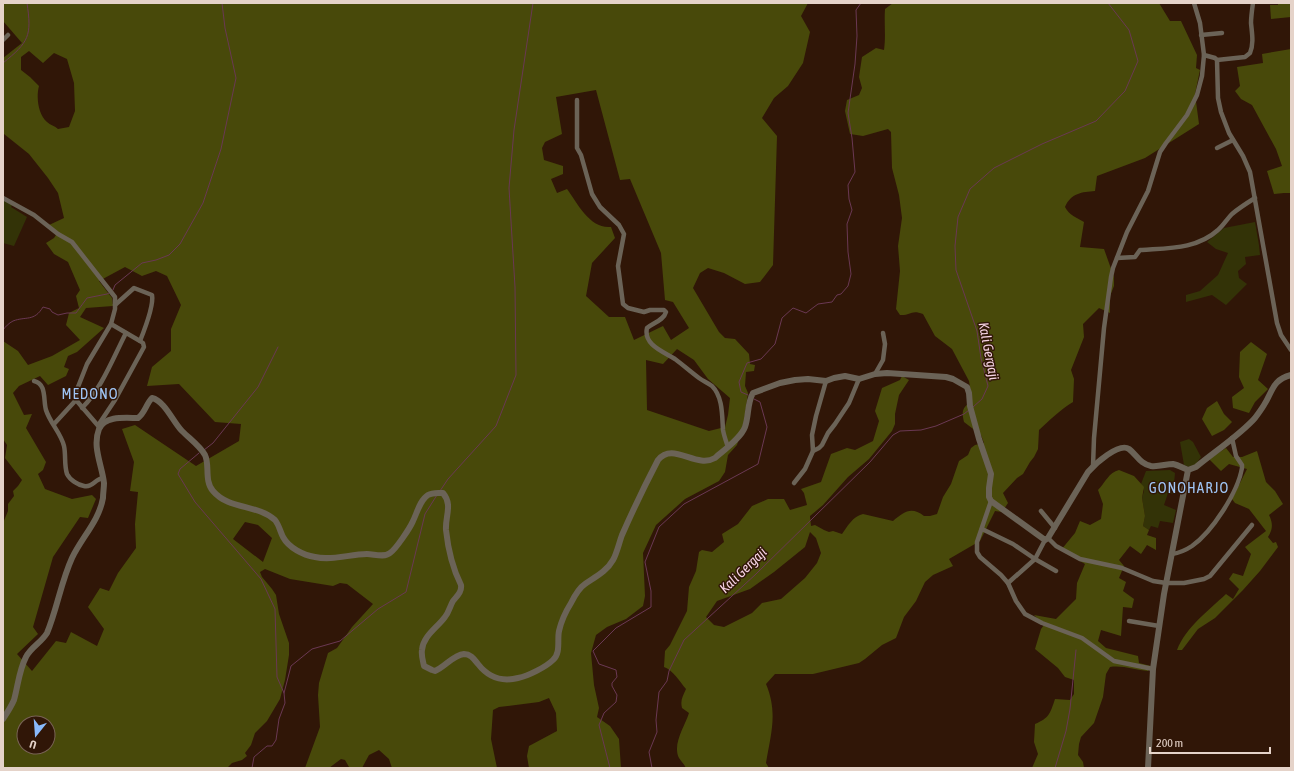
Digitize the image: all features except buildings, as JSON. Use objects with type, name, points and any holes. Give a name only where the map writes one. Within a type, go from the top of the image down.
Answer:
[{"type":"street","points":[[1093,466],[1092,451],[1104,328],[1111,277],[1117,258],[1130,228],[1148,192],[1162,148],[1187,115],[1197,95],[1202,76],[1204,55],[1200,23],[1194,3]]},
{"type":"street","points":[[1204,55],[1217,60],[1244,57],[1250,53],[1253,35],[1251,23],[1253,3]]},
{"type":"street","points":[[1201,35],[1222,33]]},
{"type":"street","points":[[3,40],[8,35]]},
{"type":"street","points":[[1217,60],[1219,106],[1233,140],[1248,167],[1255,198],[1277,323],[1281,334],[1291,350]]},
{"type":"street","points":[[577,100],[577,148],[581,155],[592,194],[600,207],[619,225],[624,234],[618,266],[623,304],[628,308],[644,312],[650,310],[662,310],[666,312],[665,316],[647,328],[646,332],[649,339],[659,351],[674,359],[711,385],[716,391],[720,402],[724,435],[728,447]]},
{"type":"street","points":[[1217,148],[1233,140]]},
{"type":"street","points":[[3,198],[34,215],[58,234],[72,242],[115,297],[114,315],[111,324],[87,364],[76,392],[76,400],[99,427]]},
{"type":"street","points":[[1117,258],[1135,257],[1140,250],[1177,248],[1193,244],[1218,230],[1232,214],[1255,198]]},
{"type":"street","points":[[115,305],[134,288],[152,295],[149,315],[140,341]]},
{"type":"street","points":[[3,719],[12,705],[25,658],[30,650],[43,639],[47,633],[71,561],[92,525],[102,499],[104,487],[97,441],[99,427],[144,345],[140,341],[111,324]]},
{"type":"street","points":[[82,408],[93,397],[126,333]]},
{"type":"street","points":[[875,374],[883,360],[885,344],[883,333]]},
{"type":"street","points":[[99,427],[108,421],[118,418],[138,418],[143,414],[150,400],[155,398],[167,410],[181,430],[206,456],[208,480],[212,490],[225,501],[264,514],[275,520],[286,542],[291,547],[301,553],[316,558],[345,557],[366,554],[386,555],[391,553],[413,522],[423,500],[428,495],[436,492],[443,493],[448,502],[446,529],[451,561],[461,585],[461,589],[448,612],[424,643],[422,651],[424,666],[435,670],[465,654],[471,656],[487,673],[495,678],[506,680],[518,678],[555,659],[558,652],[559,631],[571,603],[584,584],[600,574],[613,560],[640,494],[661,456],[666,453],[673,453],[704,461],[711,460],[728,447],[742,432],[745,427],[751,397],[757,391],[780,383],[808,378],[826,381],[845,376],[859,379],[875,374],[887,373],[934,375],[953,379],[967,387],[969,393],[971,408],[979,439],[991,474],[989,488],[989,497],[991,501],[1056,546],[1080,558],[1122,568],[1146,578],[1166,583],[1184,583],[1204,579],[1210,576],[1252,525]]},
{"type":"street","points":[[1008,583],[1035,559],[1081,482],[1093,466],[1115,450],[1123,447],[1129,449],[1147,465],[1154,466],[1175,464],[1188,470],[1196,467],[1244,428],[1264,405],[1276,383],[1280,379],[1291,375]]},
{"type":"street","points":[[813,450],[822,445],[828,433],[849,403],[859,379]]},
{"type":"street","points":[[34,381],[41,385],[45,397],[46,411],[63,443],[66,471],[69,477],[79,485],[88,487],[91,486],[96,480],[103,478]]},
{"type":"street","points":[[794,483],[805,469],[813,450],[812,435],[826,381]]},
{"type":"street","points":[[54,424],[76,400]]},
{"type":"street","points":[[1172,554],[1187,549],[1197,542],[1215,522],[1231,495],[1242,468],[1242,465],[1236,456],[1232,438]]},
{"type":"street","points":[[1148,768],[1153,669],[1166,583],[1188,470]]},
{"type":"street","points":[[991,501],[977,547],[978,555],[1008,583],[1016,601],[1025,614],[1030,618],[1082,638],[1114,661],[1153,669]]},
{"type":"street","points":[[1041,511],[1054,528]]},
{"type":"street","points":[[982,529],[1013,544],[1056,571]]},
{"type":"street","points":[[1129,621],[1159,626]]},
{"type":"shaded area","points":[[3,3],[808,3],[801,16],[810,32],[803,63],[788,86],[774,98],[762,118],[777,136],[773,265],[760,282],[745,284],[724,273],[708,268],[700,273],[693,288],[719,332],[725,338],[735,339],[749,354],[750,364],[755,365],[754,371],[746,372],[745,386],[748,393],[744,422],[737,445],[728,455],[725,472],[719,481],[685,499],[656,525],[643,553],[645,596],[643,606],[626,619],[607,627],[596,635],[591,653],[594,685],[599,708],[597,717],[610,726],[619,739],[621,768],[529,768],[527,756],[529,746],[557,731],[556,713],[549,698],[539,702],[499,707],[493,710],[491,739],[497,768],[392,768],[389,759],[379,750],[369,755],[362,768],[349,767],[345,760],[341,759],[329,768],[305,768],[320,727],[318,695],[319,683],[328,653],[337,648],[352,627],[373,604],[347,584],[340,583],[333,586],[290,579],[265,569],[260,572],[262,577],[276,595],[279,614],[289,643],[289,655],[280,699],[267,721],[255,733],[251,745],[245,753],[247,756],[242,760],[232,763],[227,768],[3,768],[3,523],[8,511],[8,504],[14,496],[13,491],[22,480],[5,458],[7,445],[3,439],[3,341],[18,351],[28,365],[52,356],[80,340],[66,325],[69,313],[79,308],[76,296],[80,290],[68,262],[54,254],[46,243],[56,235],[49,225],[64,218],[58,193],[29,154],[3,132],[3,58],[22,43],[3,21]],"holes":[[[29,51],[43,63],[54,53],[67,59],[74,83],[75,111],[69,127],[58,129],[44,119],[38,105],[39,86],[21,70],[21,57]],[[596,90],[620,180],[630,179],[661,253],[665,300],[673,302],[689,328],[671,340],[663,326],[634,340],[625,317],[609,317],[586,296],[592,263],[615,238],[611,227],[604,227],[591,220],[580,208],[567,189],[557,193],[551,179],[563,174],[563,166],[544,160],[542,148],[545,142],[562,134],[556,97]],[[125,267],[142,276],[156,271],[167,276],[181,305],[171,329],[171,351],[152,367],[147,386],[179,384],[215,422],[241,424],[239,441],[196,466],[135,425],[122,429],[134,462],[130,491],[138,492],[135,524],[136,548],[118,573],[109,591],[100,588],[88,607],[104,629],[97,646],[71,632],[66,643],[56,641],[32,671],[17,654],[38,634],[33,627],[53,557],[80,517],[88,518],[96,499],[92,495],[72,499],[45,489],[38,474],[43,470],[46,462],[26,428],[32,414],[24,415],[13,393],[19,386],[40,376],[48,385],[66,376],[69,369],[64,367],[68,356],[77,352],[104,328],[80,317],[86,308],[113,306],[112,298],[99,281]],[[677,349],[694,360],[708,379],[730,398],[725,427],[709,431],[647,410],[646,360],[663,364]],[[245,522],[258,525],[272,538],[263,562],[233,539]]]},
{"type":"shaded area","points":[[893,3],[1159,3],[1170,21],[1181,21],[1197,55],[1196,68],[1200,70],[1195,94],[1199,124],[1145,158],[1097,176],[1095,191],[1077,194],[1067,202],[1065,207],[1067,210],[1076,218],[1084,222],[1080,247],[1104,249],[1114,277],[1114,286],[1110,296],[1110,313],[1099,308],[1083,324],[1084,337],[1071,370],[1074,379],[1073,402],[1039,430],[1038,449],[1034,457],[1023,474],[1017,478],[1003,493],[1008,503],[1002,512],[995,511],[980,541],[949,559],[953,566],[933,575],[925,582],[916,601],[904,617],[896,638],[882,645],[859,663],[813,674],[775,674],[766,684],[770,694],[773,714],[766,763],[769,768],[686,768],[679,758],[677,747],[689,713],[682,708],[681,705],[686,689],[673,673],[664,667],[665,651],[670,645],[687,611],[689,587],[696,571],[699,552],[702,550],[712,552],[724,542],[722,534],[738,524],[752,506],[768,499],[784,499],[790,510],[807,505],[804,493],[801,489],[821,482],[831,454],[847,448],[855,450],[873,441],[879,421],[875,411],[882,388],[900,380],[902,376],[909,380],[899,395],[895,414],[895,424],[892,431],[869,459],[848,477],[823,505],[810,516],[811,526],[815,525],[829,532],[833,531],[842,534],[853,519],[863,514],[893,521],[908,511],[915,511],[924,516],[937,514],[943,497],[951,484],[959,461],[968,455],[971,448],[975,445],[984,443],[981,435],[964,422],[964,410],[972,400],[969,381],[952,349],[935,336],[923,314],[913,312],[906,315],[900,315],[896,309],[900,271],[898,246],[902,218],[899,195],[892,168],[891,132],[888,129],[863,136],[850,134],[845,111],[847,100],[859,95],[862,88],[859,77],[862,57],[876,48],[884,50],[885,9]],"holes":[[[810,532],[816,538],[821,553],[817,563],[805,578],[781,599],[762,603],[752,613],[724,627],[714,625],[706,617],[717,601],[750,589],[805,547]]]},
{"type":"shaded area","points":[[1278,3],[1291,3],[1291,17],[1271,19],[1270,5],[1278,5]]},
{"type":"shaded area","points":[[1291,49],[1291,193],[1274,194],[1267,171],[1282,166],[1276,149],[1252,105],[1241,99],[1235,91],[1240,86],[1237,67],[1263,63],[1262,54]]},
{"type":"shaded area","points":[[3,196],[14,202],[11,207],[27,217],[14,246],[3,243]]},
{"type":"shaded area","points":[[1255,222],[1260,255],[1245,257],[1246,264],[1238,271],[1239,278],[1247,284],[1226,305],[1212,295],[1186,302],[1186,295],[1200,291],[1218,275],[1228,253],[1216,249],[1207,242],[1224,228]]},
{"type":"shaded area","points":[[1251,342],[1267,354],[1258,380],[1268,389],[1255,402],[1249,413],[1233,408],[1232,397],[1244,388],[1239,377],[1240,352]]},
{"type":"shaded area","points":[[1217,401],[1224,414],[1232,422],[1224,430],[1212,436],[1202,419],[1207,408]]},
{"type":"shaded area","points":[[1189,439],[1193,442],[1201,457],[1196,464],[1189,467],[1184,465],[1180,442]]},
{"type":"shaded area","points":[[1226,448],[1233,457],[1242,457],[1257,451],[1266,482],[1275,491],[1283,504],[1269,515],[1272,526],[1268,537],[1273,543],[1276,542],[1278,547],[1243,590],[1215,618],[1198,629],[1182,650],[1177,650],[1186,634],[1198,620],[1226,594],[1233,599],[1239,589],[1229,579],[1233,573],[1243,576],[1251,554],[1245,547],[1266,531],[1249,509],[1235,503],[1232,499],[1247,469],[1229,464],[1221,471],[1209,459]]},
{"type":"shaded area","points":[[1119,470],[1134,476],[1144,487],[1142,498],[1145,516],[1143,526],[1149,530],[1147,535],[1156,538],[1156,550],[1147,545],[1141,554],[1130,546],[1119,560],[1124,566],[1119,578],[1126,582],[1123,591],[1134,599],[1132,608],[1123,607],[1121,636],[1101,630],[1098,641],[1106,648],[1138,656],[1139,663],[1151,666],[1148,671],[1124,667],[1110,667],[1106,674],[1103,697],[1094,723],[1081,737],[1079,744],[1078,755],[1083,762],[1084,768],[1032,768],[1038,754],[1034,742],[1035,724],[1043,720],[1048,715],[1055,699],[1070,700],[1074,694],[1074,680],[1065,677],[1058,668],[1035,649],[1041,629],[1044,625],[1034,615],[1056,619],[1076,599],[1077,583],[1085,564],[1061,550],[1075,533],[1080,521],[1090,525],[1101,519],[1103,504],[1098,490],[1112,473]]},
{"type":"shaded area","points":[[1170,470],[1175,473],[1173,494],[1168,493],[1164,505],[1176,510],[1173,523],[1160,521],[1158,528],[1151,526],[1149,530],[1143,526],[1145,516],[1142,498],[1144,491],[1141,484],[1146,471]]},
{"type":"waterway","points":[[3,63],[12,56],[27,38],[29,23],[27,3]]},
{"type":"waterway","points":[[113,290],[115,285],[142,263],[169,255],[180,244],[203,203],[221,149],[236,78],[225,28],[222,3]]},
{"type":"waterway","points":[[440,491],[448,479],[496,426],[516,375],[515,287],[509,188],[514,130],[533,3]]},
{"type":"waterway","points":[[748,395],[741,392],[739,382],[747,363],[761,359],[775,344],[782,318],[793,308],[806,313],[818,304],[832,302],[837,295],[841,294],[848,286],[851,274],[848,252],[847,224],[852,210],[849,199],[848,185],[855,172],[848,113],[855,64],[857,36],[856,10],[861,3]]},
{"type":"waterway","name":"Kali Gergaji","points":[[973,407],[982,399],[988,386],[981,358],[977,331],[956,270],[955,246],[958,217],[970,189],[994,168],[1042,144],[1096,121],[1125,91],[1138,61],[1129,30],[1108,3]]},
{"type":"waterway","points":[[3,330],[13,321],[33,317],[40,312],[43,307],[50,309],[58,315],[76,313],[87,298],[109,293]]},
{"type":"waterway","points":[[204,450],[213,443],[258,387],[278,347]]},
{"type":"waterway","points":[[610,768],[599,725],[604,713],[616,702],[617,695],[612,686],[612,683],[617,677],[616,670],[599,664],[593,651],[616,628],[651,607],[651,591],[645,562],[659,527],[684,504],[758,464],[767,427],[760,402],[754,399]]},
{"type":"waterway","name":"Kali Gergaji","points":[[652,768],[649,752],[657,732],[656,720],[659,692],[667,681],[669,671],[684,640],[756,574],[870,462],[893,435],[900,431],[921,430],[936,426],[964,414],[969,410]]},
{"type":"waterway","points":[[199,453],[180,469],[178,474],[195,502],[261,579],[275,609],[277,677],[284,693]]},
{"type":"waterway","points":[[252,768],[254,757],[267,746],[272,746],[276,740],[279,719],[285,703],[284,693],[291,666],[312,649],[340,641],[378,609],[406,592],[425,514],[437,495]]},
{"type":"waterway","points":[[1055,768],[1066,731],[1070,709],[1076,650]]},
{"type":"district","name":"MEDONO","points":[[90,394]]},
{"type":"district","name":"GONOHARJO","points":[[1189,488]]}]
